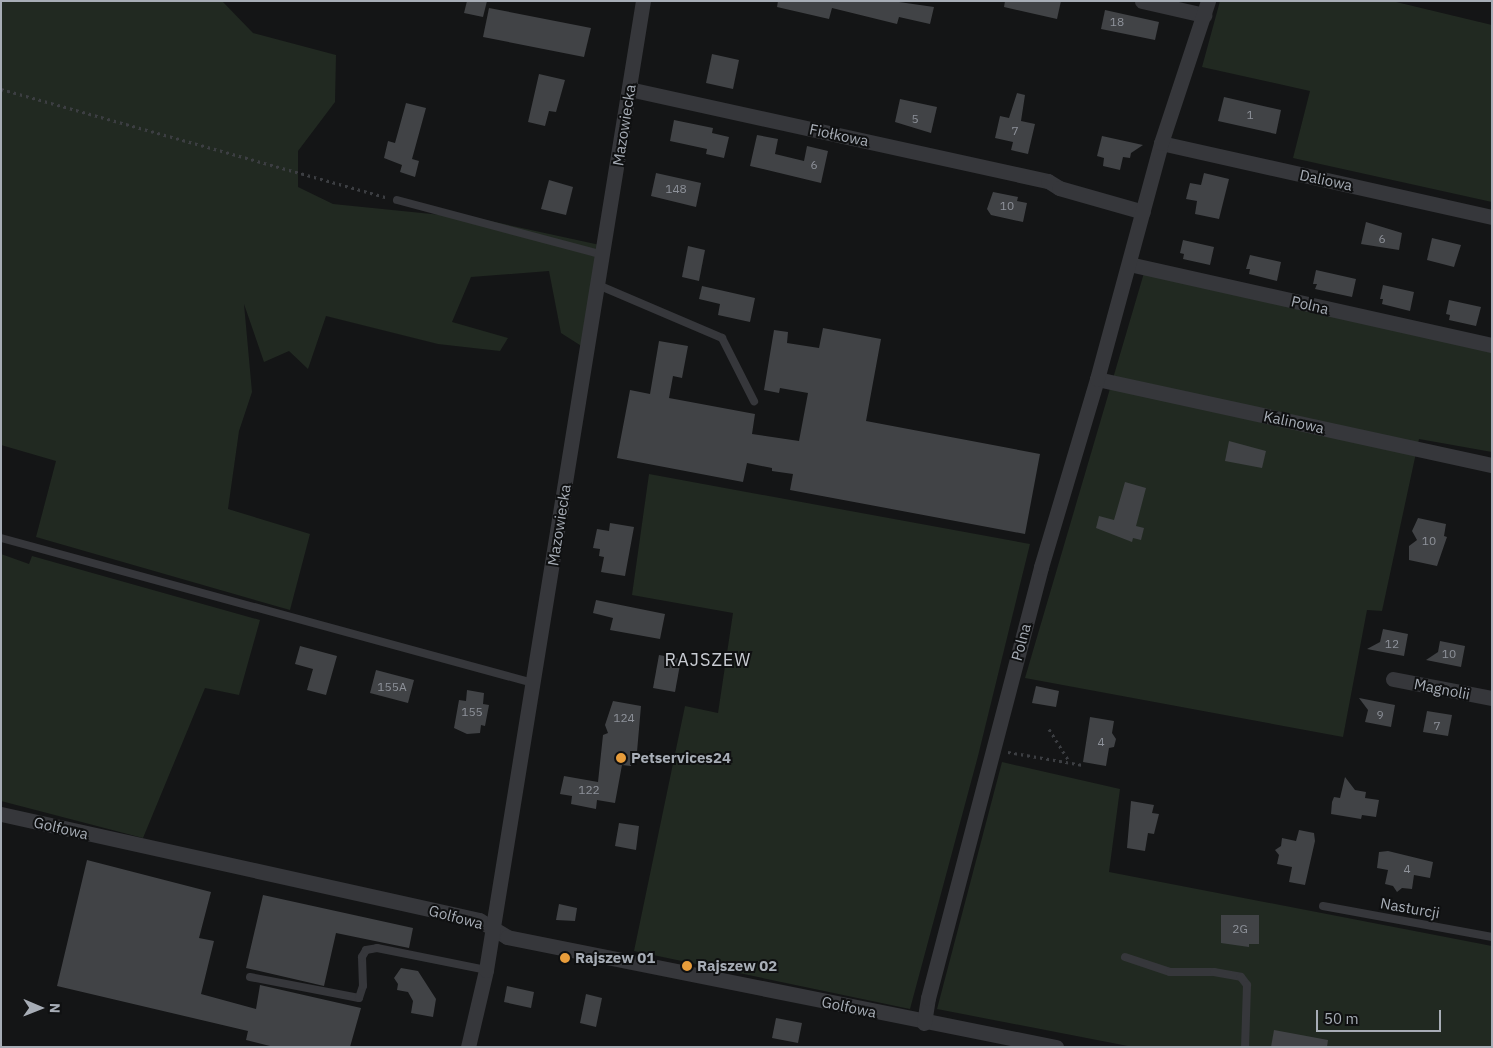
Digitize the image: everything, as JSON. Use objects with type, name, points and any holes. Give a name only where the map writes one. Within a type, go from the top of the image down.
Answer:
[{"type":"street","name":"Mazowiecka","points":[[468,1047],[486,970],[643,1]]},
{"type":"street","points":[[1142,1],[1206,8]]},
{"type":"street","name":"Polna","points":[[924,1022],[992,749],[1068,473],[1097,380],[1161,143],[1206,8]]},
{"type":"street","name":"Fiołkowa","points":[[630,89],[1048,182],[1059,188],[1143,212]]},
{"type":"street","name":"Daliowa","points":[[1161,143],[1492,217]]},
{"type":"street","name":"Polna","points":[[1129,264],[1492,345]]},
{"type":"street","name":"Kalinowa","points":[[1097,380],[1492,465]]},
{"type":"street","name":"Magnolii","points":[[1393,680],[1492,698]]},
{"type":"street","name":"Golfowa","points":[[1,814],[479,920],[507,937],[1056,1047]]},
{"type":"lane","points":[[397,200],[603,255]]},
{"type":"lane","points":[[598,285],[722,338],[754,402]]},
{"type":"lane","points":[[1,538],[534,683]]},
{"type":"lane","name":"Nasturcji","points":[[1323,906],[1492,937]]},
{"type":"lane","points":[[250,977],[359,998],[363,986],[362,957],[366,950],[377,948],[486,970]]},
{"type":"lane","points":[[1125,957],[1170,972],[1214,972],[1241,977],[1247,985],[1245,1047]]},
{"type":"path","points":[[1,89],[397,200]]},
{"type":"path","points":[[1049,729],[1070,763]]},
{"type":"path","points":[[992,749],[1084,765]]},
{"type":"shaded area","points":[[1,1],[222,1],[253,33],[336,55],[335,102],[298,151],[298,187],[333,204],[481,219],[600,245],[583,347],[561,333],[549,271],[471,277],[452,322],[508,338],[500,351],[438,344],[326,316],[308,369],[289,351],[264,362],[244,304],[252,392],[239,431],[228,509],[310,534],[290,610],[36,537],[56,461],[1,445]]},
{"type":"shaded area","points":[[1220,1],[1392,1],[1492,25],[1492,202],[1293,158],[1310,91],[1202,67]]},
{"type":"shaded area","points":[[1146,266],[1492,344],[1492,452],[1419,439],[1382,611],[1367,610],[1343,737],[1025,678]]},
{"type":"shaded area","points":[[649,474],[1030,544],[978,756],[910,1009],[634,951],[685,706],[718,713],[733,613],[632,595]]},
{"type":"shaded area","points":[[1,554],[29,564],[32,556],[260,620],[239,695],[205,688],[143,838],[1,801]]},
{"type":"shaded area","points":[[1002,762],[1120,789],[1109,872],[1492,946],[1492,1047],[1133,1047],[937,1009]]},
{"type":"building","points":[[467,1],[487,1],[483,17],[464,13]]},
{"type":"building","points":[[778,1],[892,1],[934,7],[930,24],[899,17],[897,24],[832,8],[829,19],[777,7]]},
{"type":"building","points":[[1005,1],[1061,1],[1057,19],[1004,7]]},
{"type":"building","points":[[489,8],[591,28],[584,57],[483,37]]},
{"type":"building","points":[[1105,10],[1159,22],[1155,40],[1101,29]]},
{"type":"building","points":[[712,54],[739,60],[733,89],[706,83]]},
{"type":"building","points":[[539,74],[565,80],[556,112],[549,111],[545,126],[528,122]]},
{"type":"building","points":[[1017,93],[1025,95],[1021,121],[1035,124],[1028,154],[1011,150],[1013,142],[995,138],[1000,116],[1009,118]]},
{"type":"building","points":[[1224,97],[1281,110],[1276,134],[1218,121]]},
{"type":"building","points":[[900,99],[937,107],[931,133],[895,122]]},
{"type":"building","points":[[406,103],[426,108],[412,159],[419,161],[415,177],[400,172],[402,165],[384,158],[388,141],[395,143]]},
{"type":"building","points":[[674,120],[713,128],[712,133],[729,137],[724,158],[706,154],[707,149],[670,141]]},
{"type":"building","points":[[757,135],[778,139],[775,154],[804,161],[807,146],[828,151],[821,183],[750,166]]},
{"type":"building","points":[[1102,136],[1143,145],[1131,153],[1130,158],[1123,157],[1120,170],[1103,166],[1104,158],[1097,156]]},
{"type":"building","points":[[656,173],[701,183],[696,207],[651,196]]},
{"type":"building","points":[[1204,173],[1229,179],[1219,219],[1195,214],[1197,201],[1186,199],[1190,183],[1201,185]]},
{"type":"building","points":[[549,180],[573,187],[566,215],[541,209]]},
{"type":"building","points":[[993,192],[1018,197],[1017,201],[1027,203],[1023,222],[991,215],[987,209]]},
{"type":"building","points":[[1366,222],[1402,233],[1399,250],[1361,244]]},
{"type":"building","points":[[1432,238],[1461,245],[1454,267],[1427,260]]},
{"type":"building","points":[[1183,240],[1214,247],[1210,265],[1183,259],[1184,254],[1180,253]]},
{"type":"building","points":[[688,246],[705,250],[699,281],[682,277]]},
{"type":"building","points":[[1250,255],[1281,262],[1277,281],[1249,274],[1250,269],[1246,269]]},
{"type":"building","points":[[1316,270],[1356,279],[1352,297],[1315,289],[1317,284],[1313,284]]},
{"type":"building","points":[[1383,285],[1414,292],[1410,311],[1382,304],[1383,299],[1380,299]]},
{"type":"building","points":[[702,286],[755,298],[750,322],[718,315],[720,304],[699,299]]},
{"type":"building","points":[[1449,300],[1481,307],[1476,326],[1449,320],[1450,315],[1446,314]]},
{"type":"building","points":[[823,328],[881,339],[866,421],[1040,454],[1025,534],[790,490],[793,474],[772,471],[772,468],[747,463],[743,482],[617,458],[630,390],[650,394],[659,341],[688,346],[682,378],[673,376],[669,398],[755,414],[752,434],[799,441],[808,393],[780,388],[779,393],[764,390],[774,330],[788,332],[787,343],[819,348]]},
{"type":"building","points":[[1229,441],[1266,451],[1262,468],[1225,461]]},
{"type":"building","points":[[1125,482],[1146,488],[1136,526],[1144,528],[1141,540],[1133,538],[1132,542],[1096,528],[1099,516],[1114,520]]},
{"type":"building","points":[[1418,518],[1446,524],[1444,536],[1447,537],[1437,566],[1409,560],[1409,546],[1417,540],[1412,531]]},
{"type":"building","points":[[610,523],[634,527],[625,576],[601,572],[604,557],[599,556],[600,549],[593,548],[597,529],[609,531]]},
{"type":"building","points":[[596,600],[665,614],[660,639],[610,630],[613,618],[593,613]]},
{"type":"building","points":[[1383,629],[1408,634],[1404,656],[1367,649],[1380,642]]},
{"type":"building","points":[[1440,641],[1465,646],[1461,667],[1426,660],[1438,652]]},
{"type":"building","points":[[300,646],[337,656],[326,695],[307,690],[313,669],[295,664]]},
{"type":"building","points":[[659,655],[681,659],[675,692],[653,688]]},
{"type":"building","points":[[376,670],[414,680],[408,703],[370,693]]},
{"type":"building","points":[[1036,686],[1059,691],[1056,707],[1032,703]]},
{"type":"building","points":[[467,690],[484,693],[483,704],[489,705],[485,726],[481,725],[480,733],[467,734],[454,728],[459,700],[466,701]]},
{"type":"building","points":[[1359,698],[1395,705],[1391,727],[1365,722],[1368,710]]},
{"type":"building","points":[[613,701],[641,706],[637,752],[633,752],[631,766],[622,765],[615,803],[597,800],[596,809],[571,804],[572,796],[560,794],[564,776],[598,782],[603,735],[608,733],[605,725]]},
{"type":"building","points":[[1427,711],[1452,715],[1448,736],[1423,732]]},
{"type":"building","points":[[1090,717],[1114,721],[1112,733],[1116,739],[1114,747],[1109,748],[1106,766],[1083,762]]},
{"type":"building","points":[[1345,777],[1355,790],[1366,792],[1365,798],[1379,800],[1376,817],[1362,815],[1361,819],[1331,814],[1332,802],[1334,797],[1340,798]]},
{"type":"building","points":[[1131,801],[1154,805],[1152,813],[1159,814],[1154,834],[1148,833],[1145,851],[1127,848]]},
{"type":"building","points":[[619,823],[639,826],[636,850],[615,846]]},
{"type":"building","points":[[1299,830],[1314,833],[1315,841],[1305,885],[1289,882],[1292,867],[1277,864],[1279,855],[1275,850],[1281,846],[1282,838],[1296,841]]},
{"type":"building","points":[[1388,851],[1433,862],[1430,878],[1414,875],[1412,889],[1402,888],[1397,892],[1393,886],[1385,884],[1388,870],[1377,868],[1379,852]]},
{"type":"building","points":[[87,860],[211,892],[199,938],[214,941],[201,994],[256,1009],[260,985],[361,1008],[350,1047],[274,1047],[246,1040],[248,1031],[57,986]]},
{"type":"building","points":[[263,895],[413,928],[409,948],[336,933],[324,986],[246,968]]},
{"type":"building","points":[[559,904],[577,908],[575,921],[556,920]]},
{"type":"building","points":[[1221,915],[1259,915],[1259,944],[1249,944],[1249,947],[1221,943]]},
{"type":"building","points":[[401,968],[418,971],[436,999],[433,1017],[411,1013],[413,1001],[408,992],[397,990],[398,984],[394,978]]},
{"type":"building","points":[[507,986],[534,992],[531,1008],[504,1002]]},
{"type":"building","points":[[586,994],[602,998],[596,1027],[580,1023]]},
{"type":"building","points":[[776,1018],[802,1023],[798,1043],[772,1038]]},
{"type":"building","points":[[1274,1030],[1328,1040],[1327,1047],[1271,1047]]},
{"type":"place","name":"Petservices24","points":[[621,758]]},
{"type":"place","name":"Rajszew 01","points":[[565,958]]},
{"type":"place","name":"Rajszew 02","points":[[687,966]]},
{"type":"district","name":"RAJSZEW","points":[[708,660]]}]
